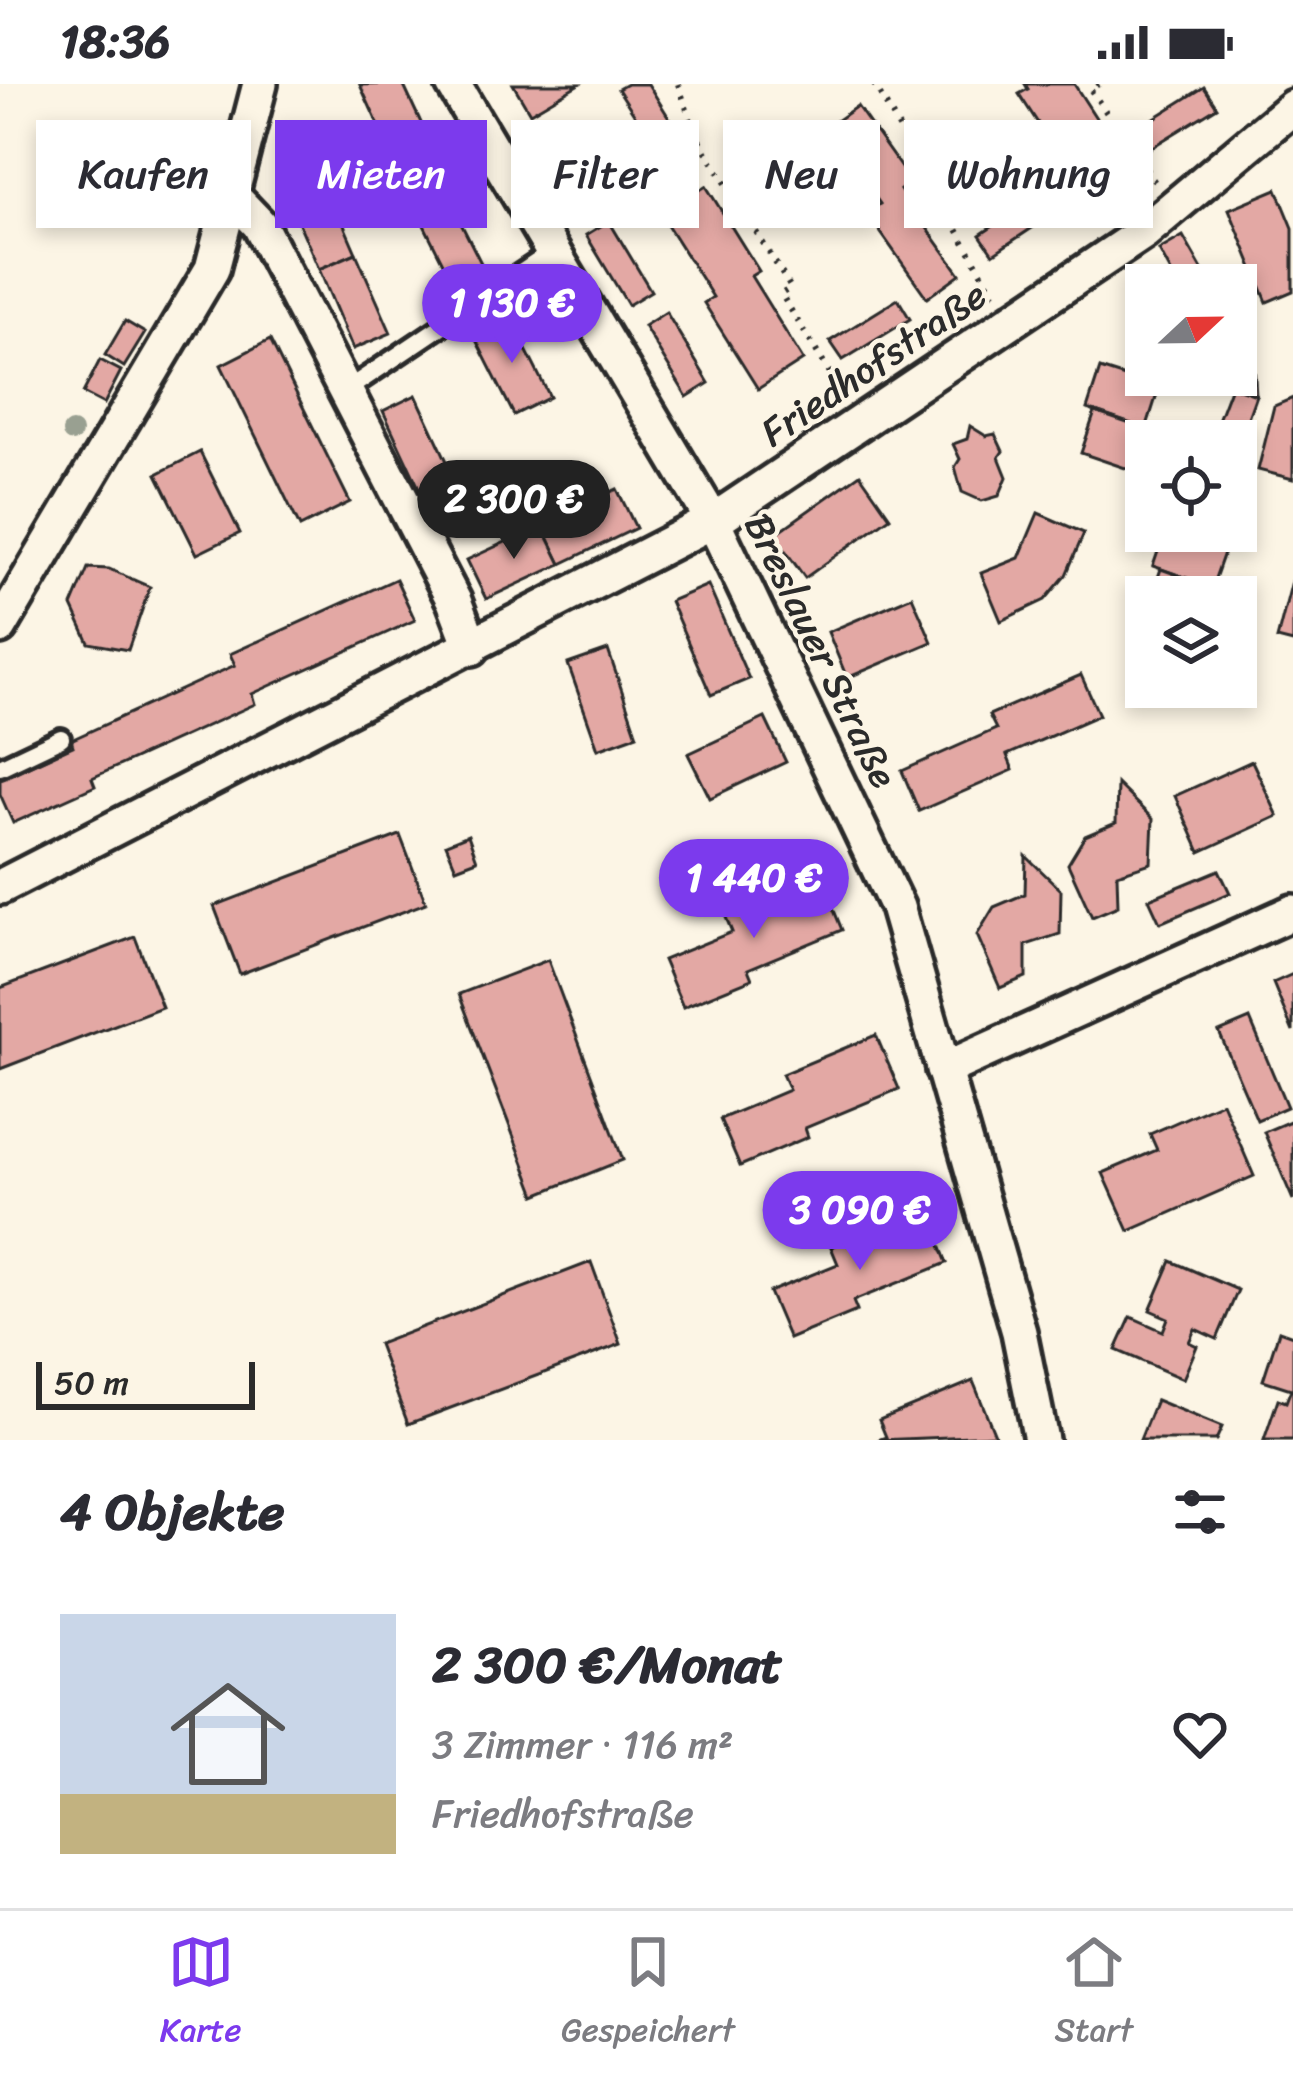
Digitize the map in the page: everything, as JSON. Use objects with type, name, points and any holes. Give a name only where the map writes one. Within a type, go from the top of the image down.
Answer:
[{"type":"street","points":[[251,120],[260,84]]},
{"type":"street","name":"Breslauer Straße","points":[[453,84],[549,254],[712,521],[897,907],[1013,1310],[1041,1440]]},
{"type":"street","name":"Friedhofstraße","points":[[0,887],[712,521],[1173,207],[1293,107]]},
{"type":"street","points":[[251,216],[454,601],[472,648]]},
{"type":"street","points":[[0,627],[212,269],[223,228]]},
{"type":"street","points":[[944,1070],[1293,912]]},
{"type":"lane","points":[[345,391],[549,254]]},
{"type":"lane","points":[[0,767],[61,738]]},
{"type":"path","points":[[678,84],[695,135],[790,288],[781,294],[860,422]]},
{"type":"path","points":[[874,84],[1010,322]]},
{"type":"path","points":[[1099,84],[1090,88],[1098,102],[1173,207]]},
{"type":"building","points":[[403,84],[420,120],[376,120],[360,85]]},
{"type":"building","points":[[513,84],[579,84],[530,113]]},
{"type":"building","points":[[648,84],[670,120],[638,120],[618,89]]},
{"type":"building","points":[[1025,84],[1074,84],[1097,120],[1036,120],[1019,94],[1028,89]]},
{"type":"building","points":[[1204,87],[1217,107],[1153,147],[1151,120]]},
{"type":"building","points":[[857,106],[867,120],[837,120]]},
{"type":"building","points":[[880,138],[904,172],[900,190],[904,228],[927,228],[960,274],[927,298],[878,228]]},
{"type":"building","points":[[706,186],[723,213],[723,228],[732,228],[759,271],[751,276],[803,360],[758,389],[704,303],[713,297],[669,228],[699,228],[699,191]]},
{"type":"building","points":[[1277,189],[1293,228],[1293,291],[1267,302],[1257,264],[1251,264],[1229,209]]},
{"type":"building","points":[[301,228],[345,228],[356,253],[319,269]]},
{"type":"building","points":[[426,228],[463,228],[483,267],[453,283]]},
{"type":"building","points":[[598,228],[613,228],[651,291],[628,305],[586,235]]},
{"type":"building","points":[[990,228],[1032,228],[993,254],[980,235]]},
{"type":"building","points":[[1183,236],[1199,264],[1167,264],[1159,250]]},
{"type":"building","points":[[356,253],[391,333],[353,349],[319,269]]},
{"type":"building","points":[[898,299],[910,319],[843,360],[830,341]]},
{"type":"building","points":[[666,312],[709,383],[687,397],[644,326]]},
{"type":"building","points":[[510,318],[550,397],[514,415],[474,336]]},
{"type":"building","points":[[125,321],[145,333],[124,367],[105,355]]},
{"type":"building","points":[[270,340],[350,502],[300,527],[221,365]]},
{"type":"building","points":[[100,360],[121,371],[104,404],[83,393]]},
{"type":"building","points":[[1100,369],[1125,377],[1125,396],[1156,396],[1149,420],[1125,422],[1087,409]]},
{"type":"building","points":[[416,395],[460,489],[427,505],[383,411]]},
{"type":"building","points":[[1227,396],[1256,396],[1247,420],[1218,420]]},
{"type":"building","points":[[1293,398],[1293,479],[1258,470],[1274,406]]},
{"type":"building","points":[[1095,412],[1125,422],[1125,468],[1081,453]]},
{"type":"building","points":[[970,426],[986,436],[995,434],[1003,451],[999,457],[1007,477],[999,496],[982,501],[962,492],[955,467],[960,459],[953,444],[967,439]]},
{"type":"building","points":[[200,452],[240,533],[197,554],[157,474]]},
{"type":"building","points":[[860,474],[890,517],[805,578],[774,535]]},
{"type":"building","points":[[617,489],[636,528],[561,564],[542,525]]},
{"type":"building","points":[[1038,513],[1084,533],[1066,575],[1045,600],[1001,621],[981,573],[1019,558]]},
{"type":"building","points":[[542,525],[561,564],[486,599],[467,560]]},
{"type":"building","points":[[1158,552],[1224,552],[1216,576],[1181,576],[1153,566]]},
{"type":"building","points":[[88,568],[109,569],[150,587],[128,650],[89,643],[72,606]]},
{"type":"building","points":[[1293,577],[1293,643],[1277,639]]},
{"type":"building","points":[[396,579],[415,620],[252,694],[255,704],[92,778],[95,786],[13,823],[0,794],[0,779],[73,746],[71,740],[235,665],[230,654]]},
{"type":"building","points":[[708,585],[749,679],[711,695],[670,601]]},
{"type":"building","points":[[912,596],[932,642],[847,678],[828,632]]},
{"type":"building","points":[[608,650],[637,735],[598,749],[568,664]]},
{"type":"building","points":[[1081,675],[1099,715],[1007,755],[1013,770],[919,811],[902,771],[996,729],[989,715]]},
{"type":"building","points":[[765,718],[786,762],[710,798],[688,754]]},
{"type":"building","points":[[1252,761],[1278,816],[1200,852],[1175,796]]},
{"type":"building","points":[[1117,784],[1153,819],[1151,863],[1117,874],[1118,906],[1092,917],[1068,864],[1085,836],[1116,823]]},
{"type":"building","points":[[400,835],[426,903],[240,974],[214,906]]},
{"type":"building","points":[[468,835],[477,860],[456,868],[446,844]]},
{"type":"building","points":[[1026,856],[1061,890],[1060,934],[1026,945],[1026,977],[1000,988],[977,935],[994,907],[1025,894]]},
{"type":"building","points":[[1219,870],[1230,893],[1160,923],[1149,899]]},
{"type":"building","points":[[820,876],[842,930],[748,969],[752,979],[683,1007],[663,960],[732,932],[725,915]]},
{"type":"building","points":[[135,937],[162,1007],[0,1069],[0,988]]},
{"type":"building","points":[[548,960],[623,1160],[536,1195],[459,994]]},
{"type":"building","points":[[1293,974],[1293,1032],[1273,983]]},
{"type":"building","points":[[1250,1019],[1287,1107],[1257,1120],[1219,1032]]},
{"type":"building","points":[[876,1035],[899,1089],[805,1128],[808,1137],[740,1166],[720,1119],[789,1090],[782,1074]]},
{"type":"building","points":[[1222,1102],[1254,1176],[1129,1231],[1103,1173],[1157,1150],[1150,1134]]},
{"type":"building","points":[[1290,1121],[1293,1128],[1293,1200],[1264,1132]]},
{"type":"building","points":[[925,1208],[947,1263],[853,1301],[857,1311],[789,1339],[769,1292],[838,1264],[831,1247]]},
{"type":"building","points":[[1171,1261],[1238,1290],[1217,1339],[1195,1329],[1189,1342],[1197,1346],[1183,1379],[1116,1350],[1131,1317],[1163,1331],[1168,1318],[1150,1310]]},
{"type":"building","points":[[591,1262],[621,1344],[408,1424],[378,1344]]},
{"type":"building","points":[[1279,1331],[1293,1336],[1293,1440],[1264,1440],[1278,1399],[1286,1402],[1291,1389],[1263,1380]]},
{"type":"building","points":[[973,1381],[995,1435],[878,1440],[886,1437],[879,1420]]},
{"type":"building","points":[[1156,1400],[1222,1427],[1216,1440],[1140,1440]]}]
